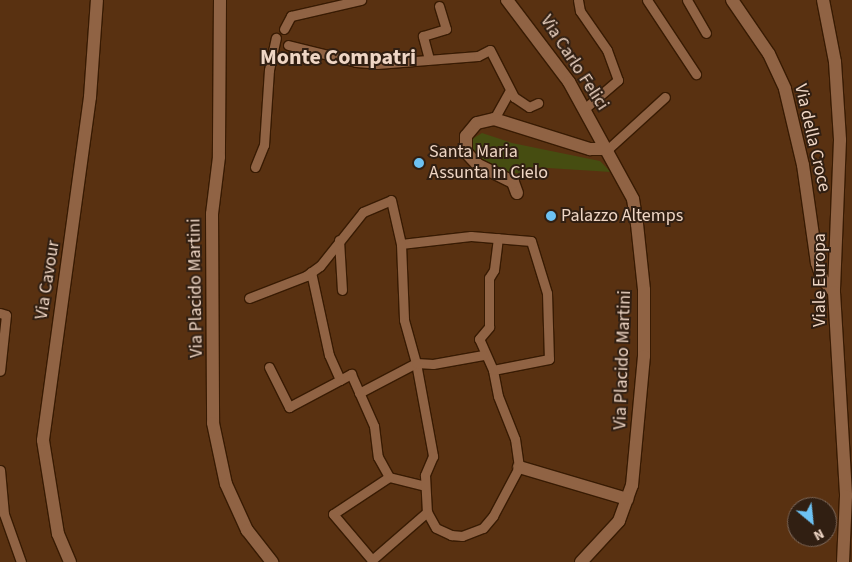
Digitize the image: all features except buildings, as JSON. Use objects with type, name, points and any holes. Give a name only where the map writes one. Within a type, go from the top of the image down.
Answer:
[{"type":"street","name":"Via Cavour","points":[[70,562],[58,534],[42,440],[88,107],[97,0]]},
{"type":"street","name":"Via Placido Martini","points":[[220,0],[219,157],[212,214],[213,423],[226,484],[247,530],[272,562]]},
{"type":"street","name":"Via Carlo Felici","points":[[507,0],[559,67],[608,149]]},
{"type":"street","name":"Via della Croce","points":[[732,0],[764,46],[785,89],[803,165],[817,263],[824,280],[834,292]]},
{"type":"street","name":"Viale Europa","points":[[823,0],[835,62],[840,131],[834,292],[846,496],[843,562]]},
{"type":"street","points":[[517,193],[513,182],[478,165],[466,152],[466,136],[471,128],[485,119],[494,119],[590,149],[608,149]]},
{"type":"street","name":"Via Placido Martini","points":[[582,562],[619,521],[632,485],[644,356],[644,290],[633,199],[608,149]]},
{"type":"street","points":[[519,466],[627,499]]},
{"type":"lane","points":[[284,29],[291,16],[361,0]]},
{"type":"lane","points":[[578,0],[580,11],[607,50],[618,80],[584,109]]},
{"type":"lane","points":[[647,0],[696,74]]},
{"type":"lane","points":[[687,0],[706,33]]},
{"type":"lane","points":[[429,58],[423,36],[446,29],[439,6]]},
{"type":"lane","points":[[256,167],[264,145],[269,70],[276,38]]},
{"type":"lane","points":[[288,45],[356,62],[402,62],[429,58],[478,56],[490,50],[514,97],[529,107],[538,103]]},
{"type":"lane","points":[[494,119],[510,90]]},
{"type":"lane","points":[[608,149],[665,97]]},
{"type":"lane","points":[[249,298],[311,272],[363,212],[391,200],[401,244],[404,320],[416,363],[433,456],[425,475],[426,512],[430,521],[444,532],[462,536],[482,528],[502,503],[519,466],[515,439],[498,396],[493,370],[483,355],[479,339],[489,327],[490,278],[494,270],[498,238]]},
{"type":"lane","points":[[401,244],[471,236],[498,238],[515,236],[531,241],[547,293],[549,359],[493,370]]},
{"type":"lane","points":[[339,240],[342,290]]},
{"type":"lane","points":[[311,272],[329,355],[340,380]]},
{"type":"lane","points":[[0,313],[6,315],[0,371]]},
{"type":"lane","points":[[359,393],[416,363],[433,364],[483,355]]},
{"type":"lane","points":[[269,367],[289,407],[351,374],[374,426],[378,457],[389,477],[424,486]]},
{"type":"lane","points":[[0,470],[4,514],[21,562]]},
{"type":"lane","points":[[389,477],[332,514],[372,560],[426,512]]},
{"type":"green space","points":[[482,133],[512,143],[600,161],[611,172],[532,167],[531,175],[498,171],[472,152],[472,139]]},
{"type":"place","name":"Santa Maria Assunta in Cielo","points":[[419,163]]},
{"type":"place","name":"Palazzo Altemps","points":[[551,216]]},
{"type":"district","name":"Monte Compatri","points":[[338,58]]}]
